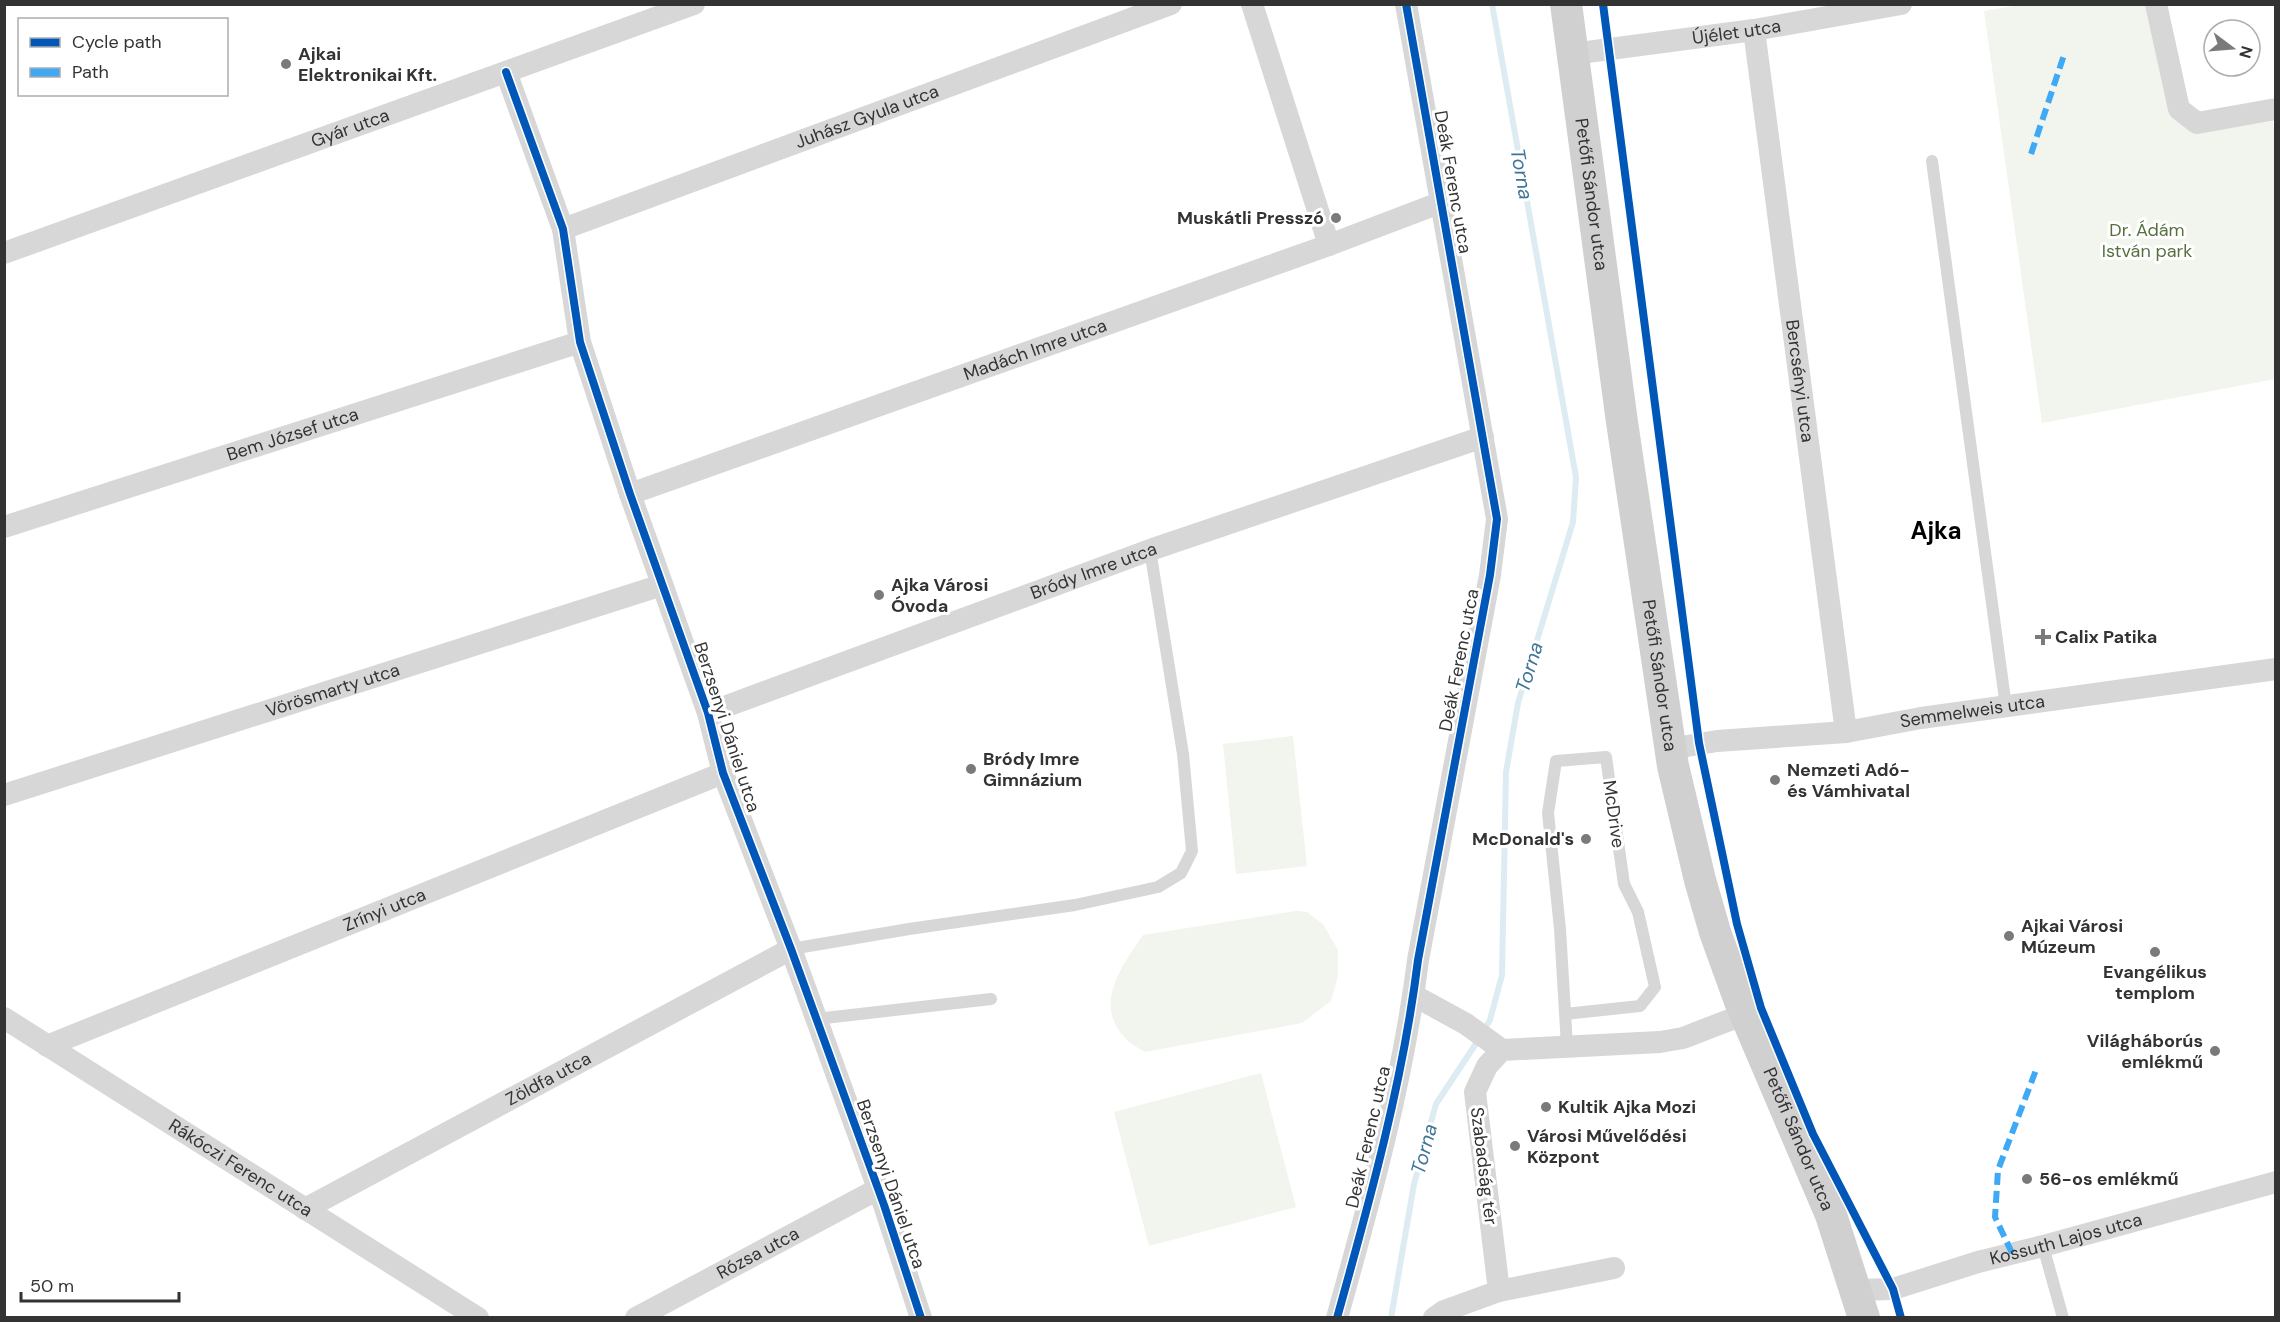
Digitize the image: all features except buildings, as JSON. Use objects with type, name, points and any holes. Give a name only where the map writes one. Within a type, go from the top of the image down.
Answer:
[{"type":"main road","name":"Petőfi Sándor utca","points":[[1566,4],[1669,749],[1709,915],[1745,1014],[1831,1215],[1861,1304]]},
{"type":"street","name":"Gyár utca","points":[[4,253],[694,4]]},
{"type":"street","name":"Juhász Gyula utca","points":[[563,229],[1171,4]]},
{"type":"street","points":[[1252,4],[1329,245]]},
{"type":"street","name":"Deák Ferenc utca","points":[[1337,1317],[1382,1154],[1490,575],[1497,519],[1406,4]]},
{"type":"street","name":"Újélet utca","points":[[1572,54],[1754,30],[1901,4]]},
{"type":"street","points":[[2156,4],[2179,109],[2197,123],[2276,109]]},
{"type":"street","name":"Bercsényi utca","points":[[1754,30],[1846,732]]},
{"type":"street","name":"Berzsenyi Dániel utca","points":[[506,72],[563,229],[580,342],[630,495],[708,713],[723,773],[791,949],[921,1317]]},
{"type":"street","name":"Madách Imre utca","points":[[630,495],[1329,245],[1442,202]]},
{"type":"street","name":"Bem József utca","points":[[4,527],[580,342]]},
{"type":"street","name":"Bródy Imre utca","points":[[708,713],[1150,550],[1483,437]]},
{"type":"street","name":"Vörösmarty utca","points":[[4,795],[662,585]]},
{"type":"street","name":"Semmelweis utca","points":[[1669,749],[1717,741],[1846,732],[1921,718],[2276,669]]},
{"type":"street","name":"Zrínyi utca","points":[[47,1046],[723,773]]},
{"type":"street","name":"Zöldfa utca","points":[[304,1209],[791,949]]},
{"type":"street","points":[[1413,995],[1466,1024],[1498,1047],[1660,1042],[1683,1038],[1745,1014]]},
{"type":"street","name":"Rákóczi Ferenc utca","points":[[4,1018],[478,1317]]},
{"type":"street","name":"Szabadság tér","points":[[1498,1047],[1475,1092],[1499,1291]]},
{"type":"street","name":"Kossuth Lajos utca","points":[[1861,1304],[1893,1290],[1978,1262],[2276,1182]]},
{"type":"street","name":"Rózsa utca","points":[[636,1317],[878,1190]]},
{"type":"street","points":[[1434,1317],[1444,1311],[1499,1291],[1614,1268]]},
{"type":"lane","points":[[1932,161],[2006,706]]},
{"type":"lane","points":[[791,949],[1075,905],[1158,888],[1181,873],[1192,851],[1182,754],[1150,550]]},
{"type":"lane","name":"McDrive","points":[[1606,757],[1624,884],[1638,912],[1655,987],[1640,1006],[1564,1014],[1560,929],[1548,813],[1556,761],[1606,757]]},
{"type":"lane","points":[[816,1019],[991,999]]},
{"type":"lane","points":[[1564,1014],[1567,1046]]},
{"type":"lane","points":[[2043,1246],[2062,1317]]},
{"type":"green space","name":"Dr. Ádám István park","points":[[2025,4],[2166,5],[2185,101],[2217,130],[2273,121],[2276,141],[2275,379],[2042,423],[1984,11]]},
{"type":"green space","points":[[1293,736],[1307,866],[1236,874],[1223,744]]},
{"type":"green space","points":[[1296,911],[1307,912],[1323,924],[1338,950],[1338,976],[1331,1001],[1302,1023],[1145,1052],[1127,1040],[1116,1025],[1111,1012],[1114,985],[1143,935]]},
{"type":"green space","points":[[1261,1073],[1296,1207],[1149,1246],[1114,1112]]},
{"type":"waterway","name":"Torna","points":[[1484,1030],[1490,1020],[1502,975],[1506,772],[1518,703],[1573,522],[1576,477],[1492,4]]},
{"type":"waterway","name":"Torna","points":[[1391,1318],[1414,1184],[1436,1104],[1479,1039]]},
{"type":"marked path","points":[[2031,154],[2065,52]]},
{"type":"marked path","points":[[2012,1253],[1995,1217],[1998,1170],[2036,1070]]},
{"type":"cycle path","points":[[1337,1318],[1373,1185],[1404,1050],[1418,960],[1490,575],[1497,519],[1406,4]]},
{"type":"cycle path","points":[[1603,4],[1699,743],[1737,924],[1761,1008],[1813,1134],[1893,1289],[1901,1318]]},
{"type":"cycle path","points":[[506,72],[563,229],[580,342],[630,494],[708,713],[723,773],[791,949],[884,1205],[921,1318]]},
{"type":"place","name":"Ajkai Elektronikai Kft.","points":[[286,64]]},
{"type":"place","name":"Muskátli Presszó","points":[[1336,218]]},
{"type":"place","name":"Ajka Városi Óvoda","points":[[879,595]]},
{"type":"place","name":"Calix Patika","points":[[2043,637]]},
{"type":"place","name":"Bródy Imre Gimnázium","points":[[971,769]]},
{"type":"place","name":"Nemzeti Adó- és Vámhivatal","points":[[1775,780]]},
{"type":"place","name":"McDonald's","points":[[1586,839]]},
{"type":"place","name":"Ajkai Városi Múzeum","points":[[2009,936]]},
{"type":"place","name":"Evangélikus templom","points":[[2155,952]]},
{"type":"place","name":"Világháborús emlékmű","points":[[2215,1051]]},
{"type":"place","name":"Kultik Ajka Mozi","points":[[1546,1107]]},
{"type":"place","name":"Városi Művelődési Központ","points":[[1515,1146]]},
{"type":"place","name":"56-os emlékmű","points":[[2027,1179]]},
{"type":"district","name":"Ajka","points":[[1936,531]]}]
